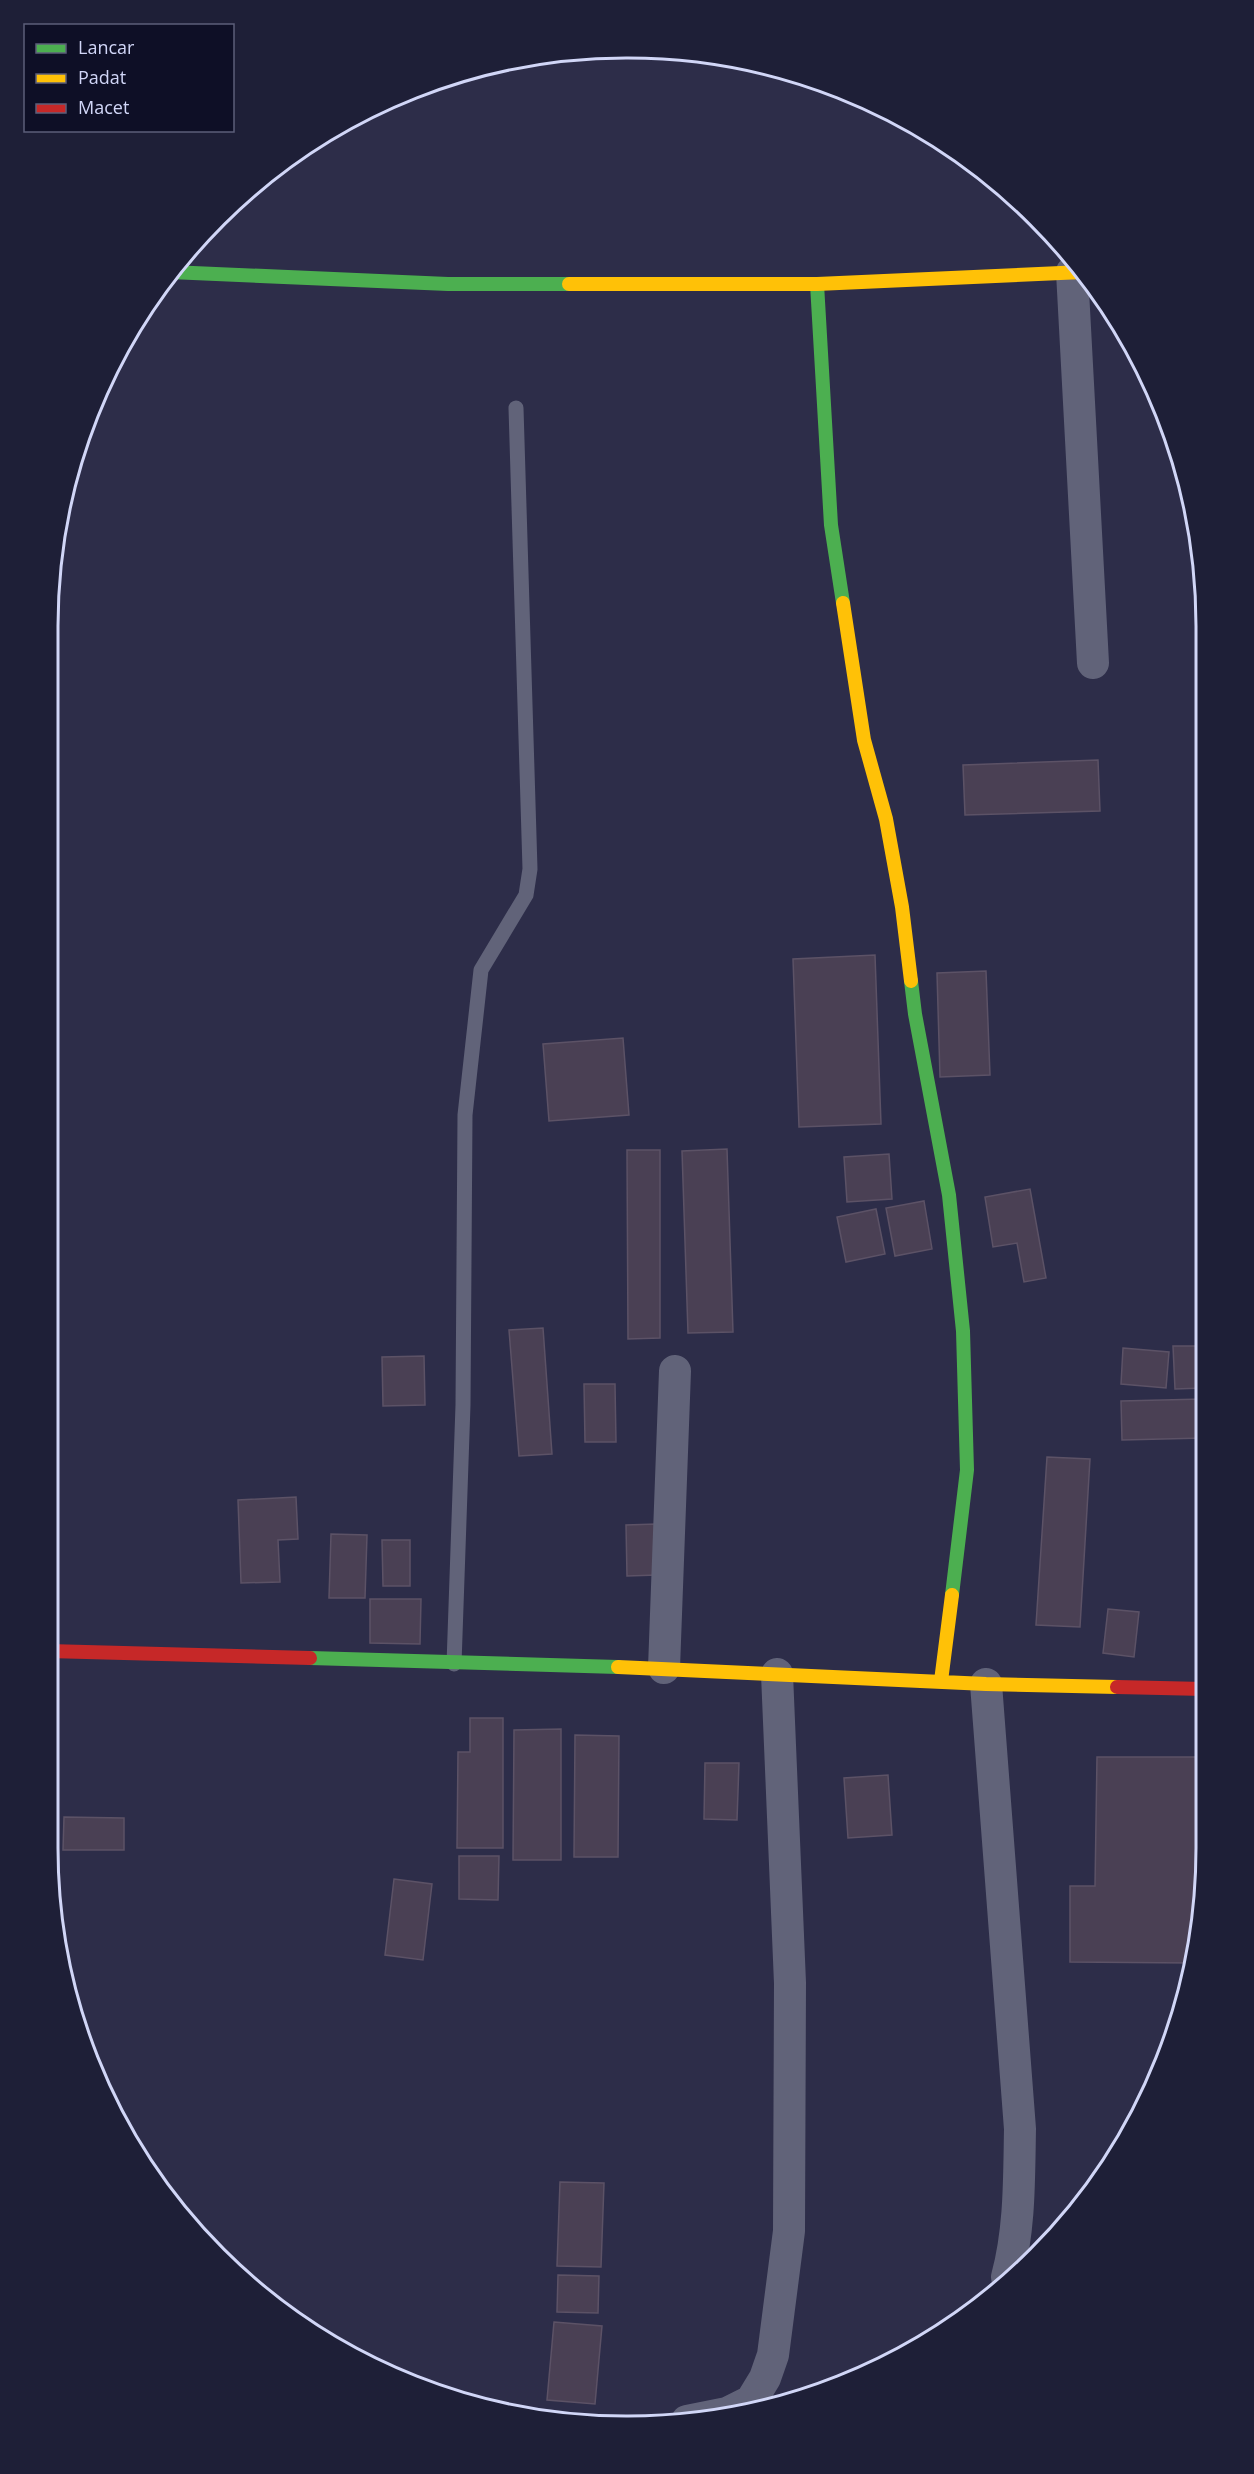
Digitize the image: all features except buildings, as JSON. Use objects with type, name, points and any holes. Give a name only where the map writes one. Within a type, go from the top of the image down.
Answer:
[{"type":"street","points":[[183,273],[448,284],[817,285],[1071,272]]},
{"type":"street","points":[[1077,280],[1093,663]]},
{"type":"street","points":[[817,285],[831,525],[864,740],[886,819],[902,908],[915,1014],[949,1195],[963,1331],[967,1470],[941,1681]]},
{"type":"street","points":[[664,1668],[675,1371]]},
{"type":"street","points":[[58,1651],[664,1668],[986,1684],[1196,1689]]},
{"type":"street","points":[[748,2402],[765,2378],[773,2355],[789,2231],[790,1983],[777,1674]]},
{"type":"street","points":[[986,1684],[1020,2129],[1019,2199],[1015,2247],[1010,2267]]},
{"type":"lane","points":[[454,1664],[463,1405],[465,1115],[481,970],[526,895],[530,869],[516,408]]},
{"type":"traffic: fast","points":[[183,273],[448,284],[569,284]]},
{"type":"traffic: fast","points":[[817,284],[831,525],[843,603]]},
{"type":"traffic: fast","points":[[911,981],[915,1014],[949,1195],[963,1331],[967,1470],[952,1595]]},
{"type":"traffic: fast","points":[[310,1658],[618,1667]]},
{"type":"traffic: slow","points":[[569,284],[817,284],[1071,273]]},
{"type":"traffic: slow","points":[[843,603],[864,740],[886,819],[902,907],[911,981]]},
{"type":"traffic: slow","points":[[941,1681],[952,1595]]},
{"type":"traffic: slow","points":[[618,1667],[986,1684],[1117,1687]]},
{"type":"traffic: jam","points":[[58,1651],[310,1658]]},
{"type":"traffic: jam","points":[[1117,1687],[1196,1689]]}]
